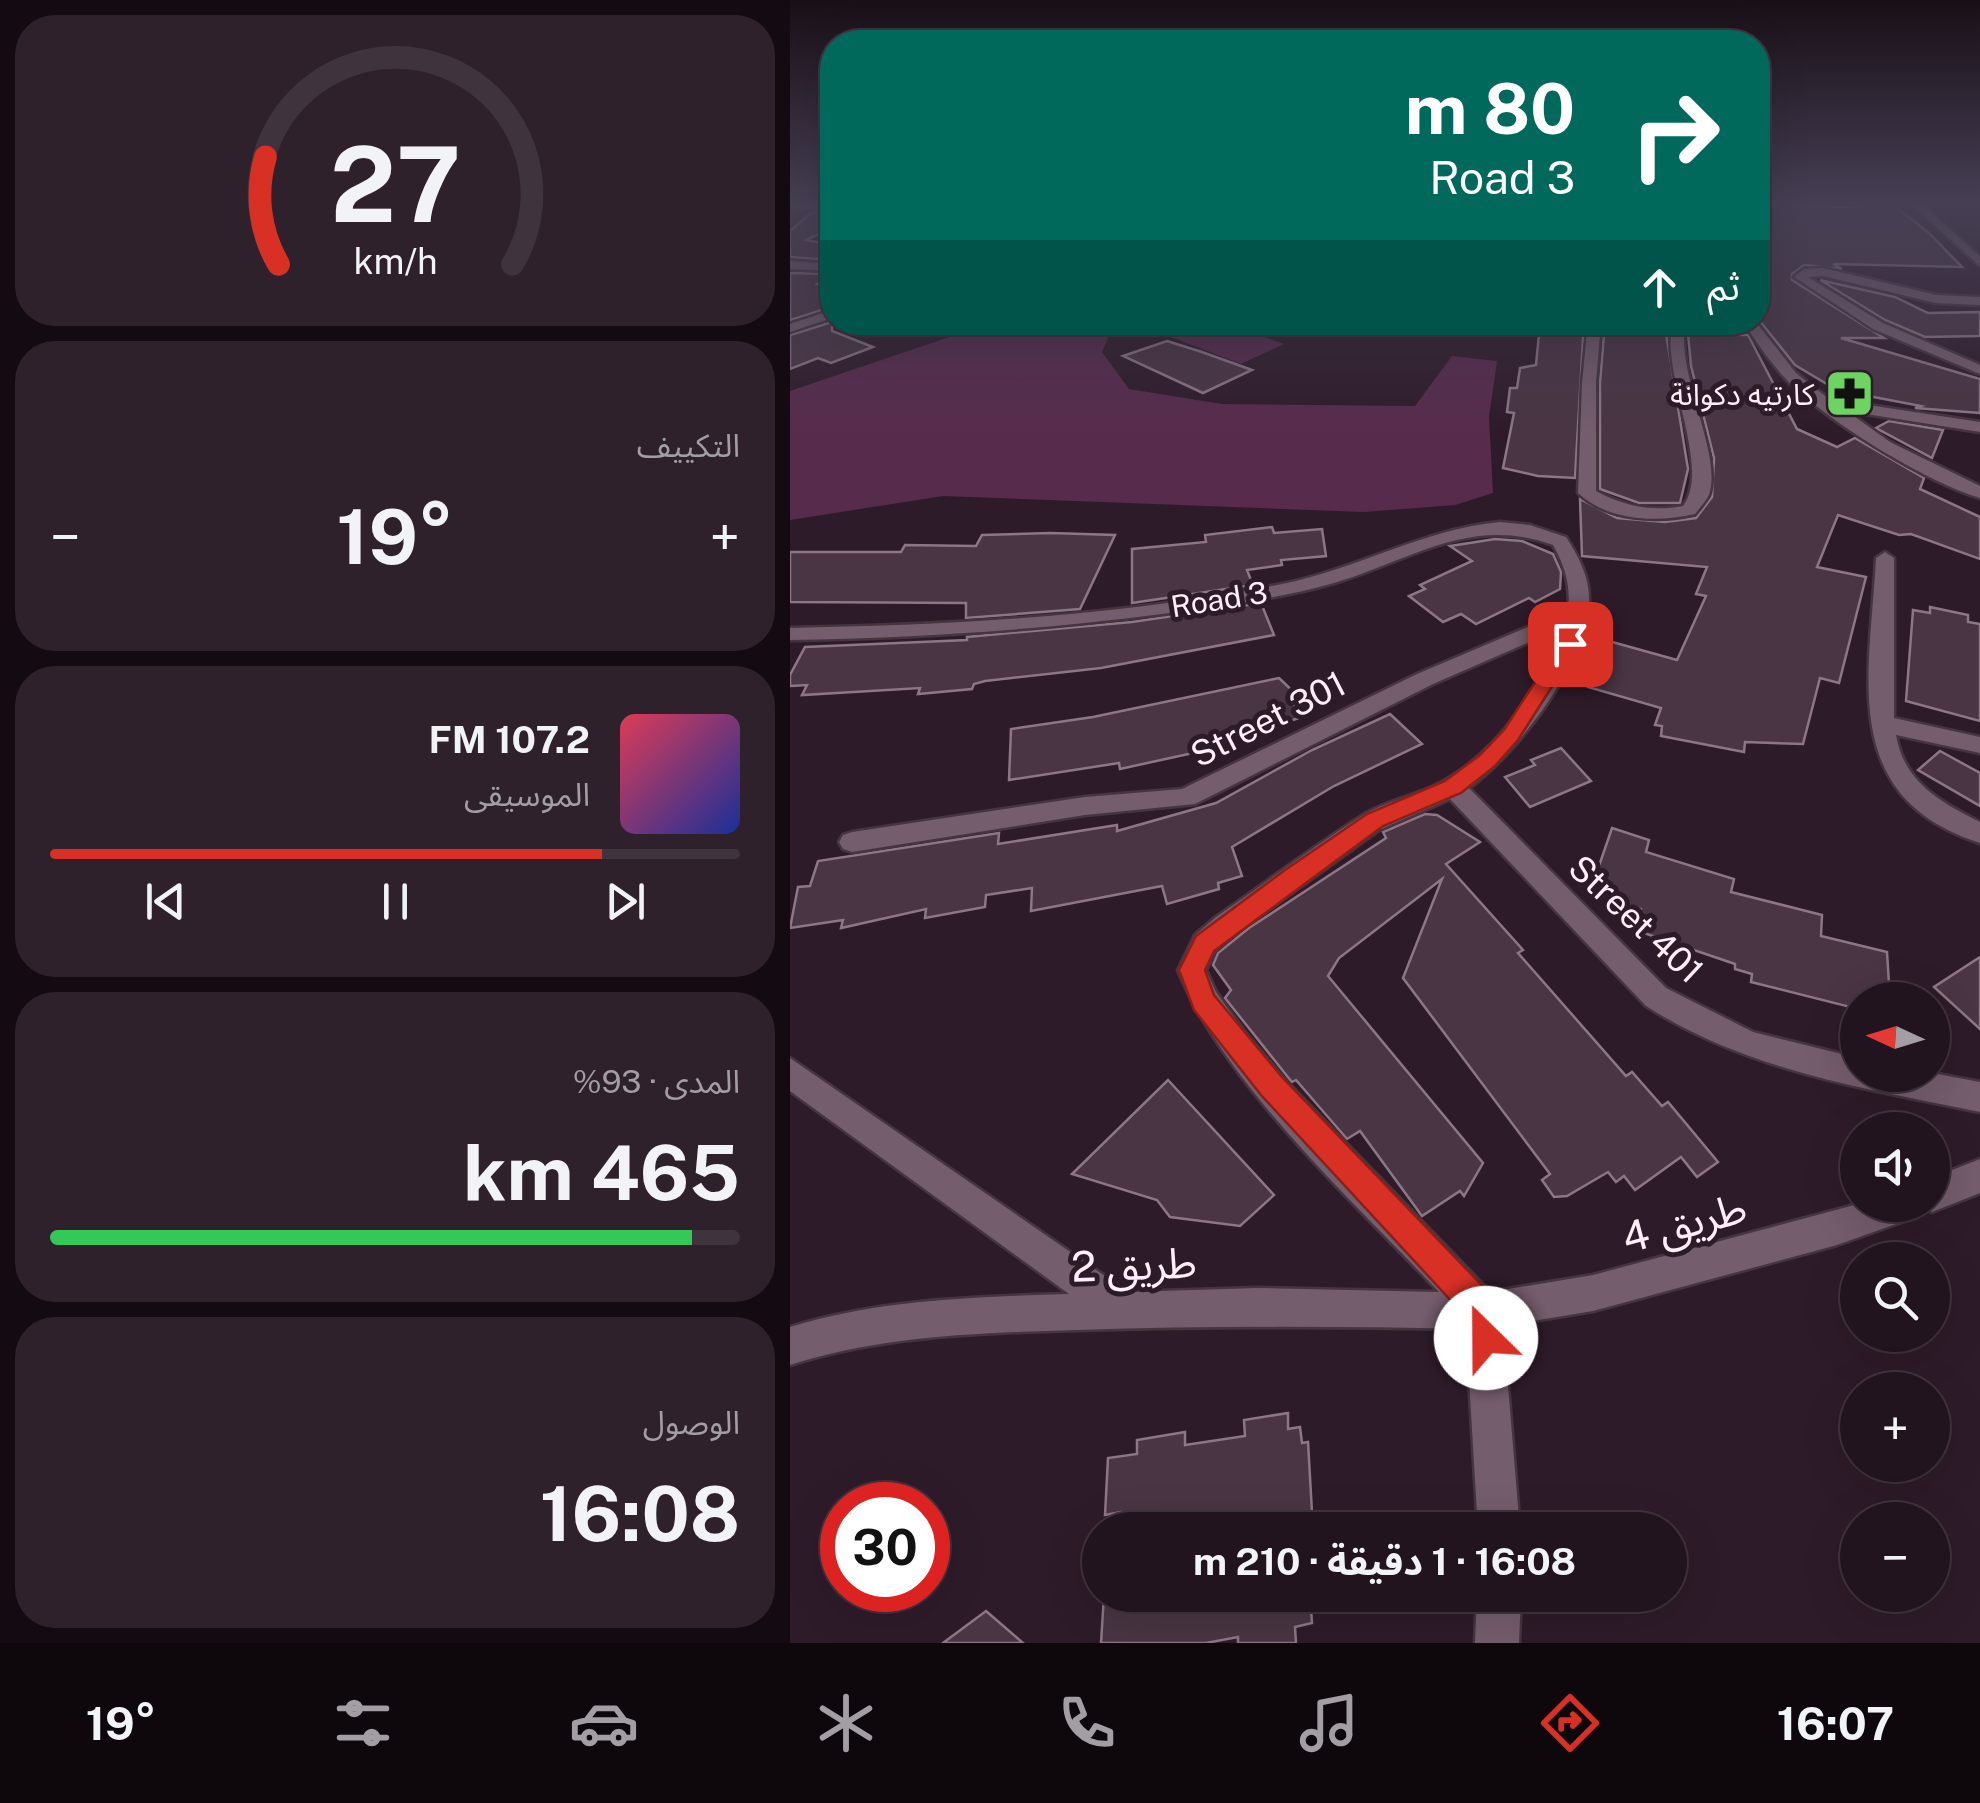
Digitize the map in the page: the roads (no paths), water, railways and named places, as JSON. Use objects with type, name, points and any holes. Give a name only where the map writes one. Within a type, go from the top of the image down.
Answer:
[{"type":"street","points":[[1803,277],[1804,282],[1829,298],[1926,348],[1980,370]]},
{"type":"street","points":[[1843,277],[1936,299],[1980,301]]},
{"type":"street","points":[[1794,292],[1877,336],[1926,348]]},
{"type":"street","points":[[804,308],[820,310]]},
{"type":"street","points":[[790,328],[820,317]]},
{"type":"street","points":[[1595,335],[1589,383],[1588,493],[1632,511],[1669,516],[1686,515],[1694,509],[1703,483],[1702,464],[1674,362],[1674,335]]},
{"type":"street","points":[[1759,335],[1791,376],[1827,405],[1884,445],[1980,493]]},
{"type":"street","points":[[1827,405],[1828,402],[1980,427]]},
{"type":"street","name":"Road 3","points":[[790,634],[1000,626],[1236,598],[1336,576],[1440,536],[1493,528],[1523,528],[1560,542],[1575,568],[1579,613]]},
{"type":"street","points":[[1885,558],[1883,724],[1892,766],[1903,782],[1934,807],[1980,833]]},
{"type":"street","points":[[1497,1512],[1483,1311],[1271,1086],[1203,1002],[1192,970],[1205,943],[1226,925],[1349,838],[1405,804],[1453,787],[1487,761],[1511,735],[1570,644],[1579,613]]},
{"type":"street","name":"Street 301","points":[[852,842],[1085,806],[1186,798],[1424,678],[1579,613]]},
{"type":"street","points":[[1883,724],[1980,745]]},
{"type":"street","name":"Street 401","points":[[1453,787],[1656,997],[1696,1024],[1755,1048],[1840,1069]]},
{"type":"street","points":[[790,1073],[1120,1308]]},
{"type":"street","points":[[1950,1091],[1980,1097]]},
{"type":"street","points":[[1950,1188],[1980,1176]]},
{"type":"street","name":"طريق 4","points":[[1483,1311],[1593,1292],[1854,1222]]},
{"type":"street","name":"طريق 2","points":[[790,1346],[824,1335],[900,1322],[1120,1308],[1258,1306],[1483,1311]]},
{"type":"street","points":[[1497,1643],[1498,1612]]},
{"type":"place","name":"كارتيه دكوانة","points":[[1849,394]]}]
